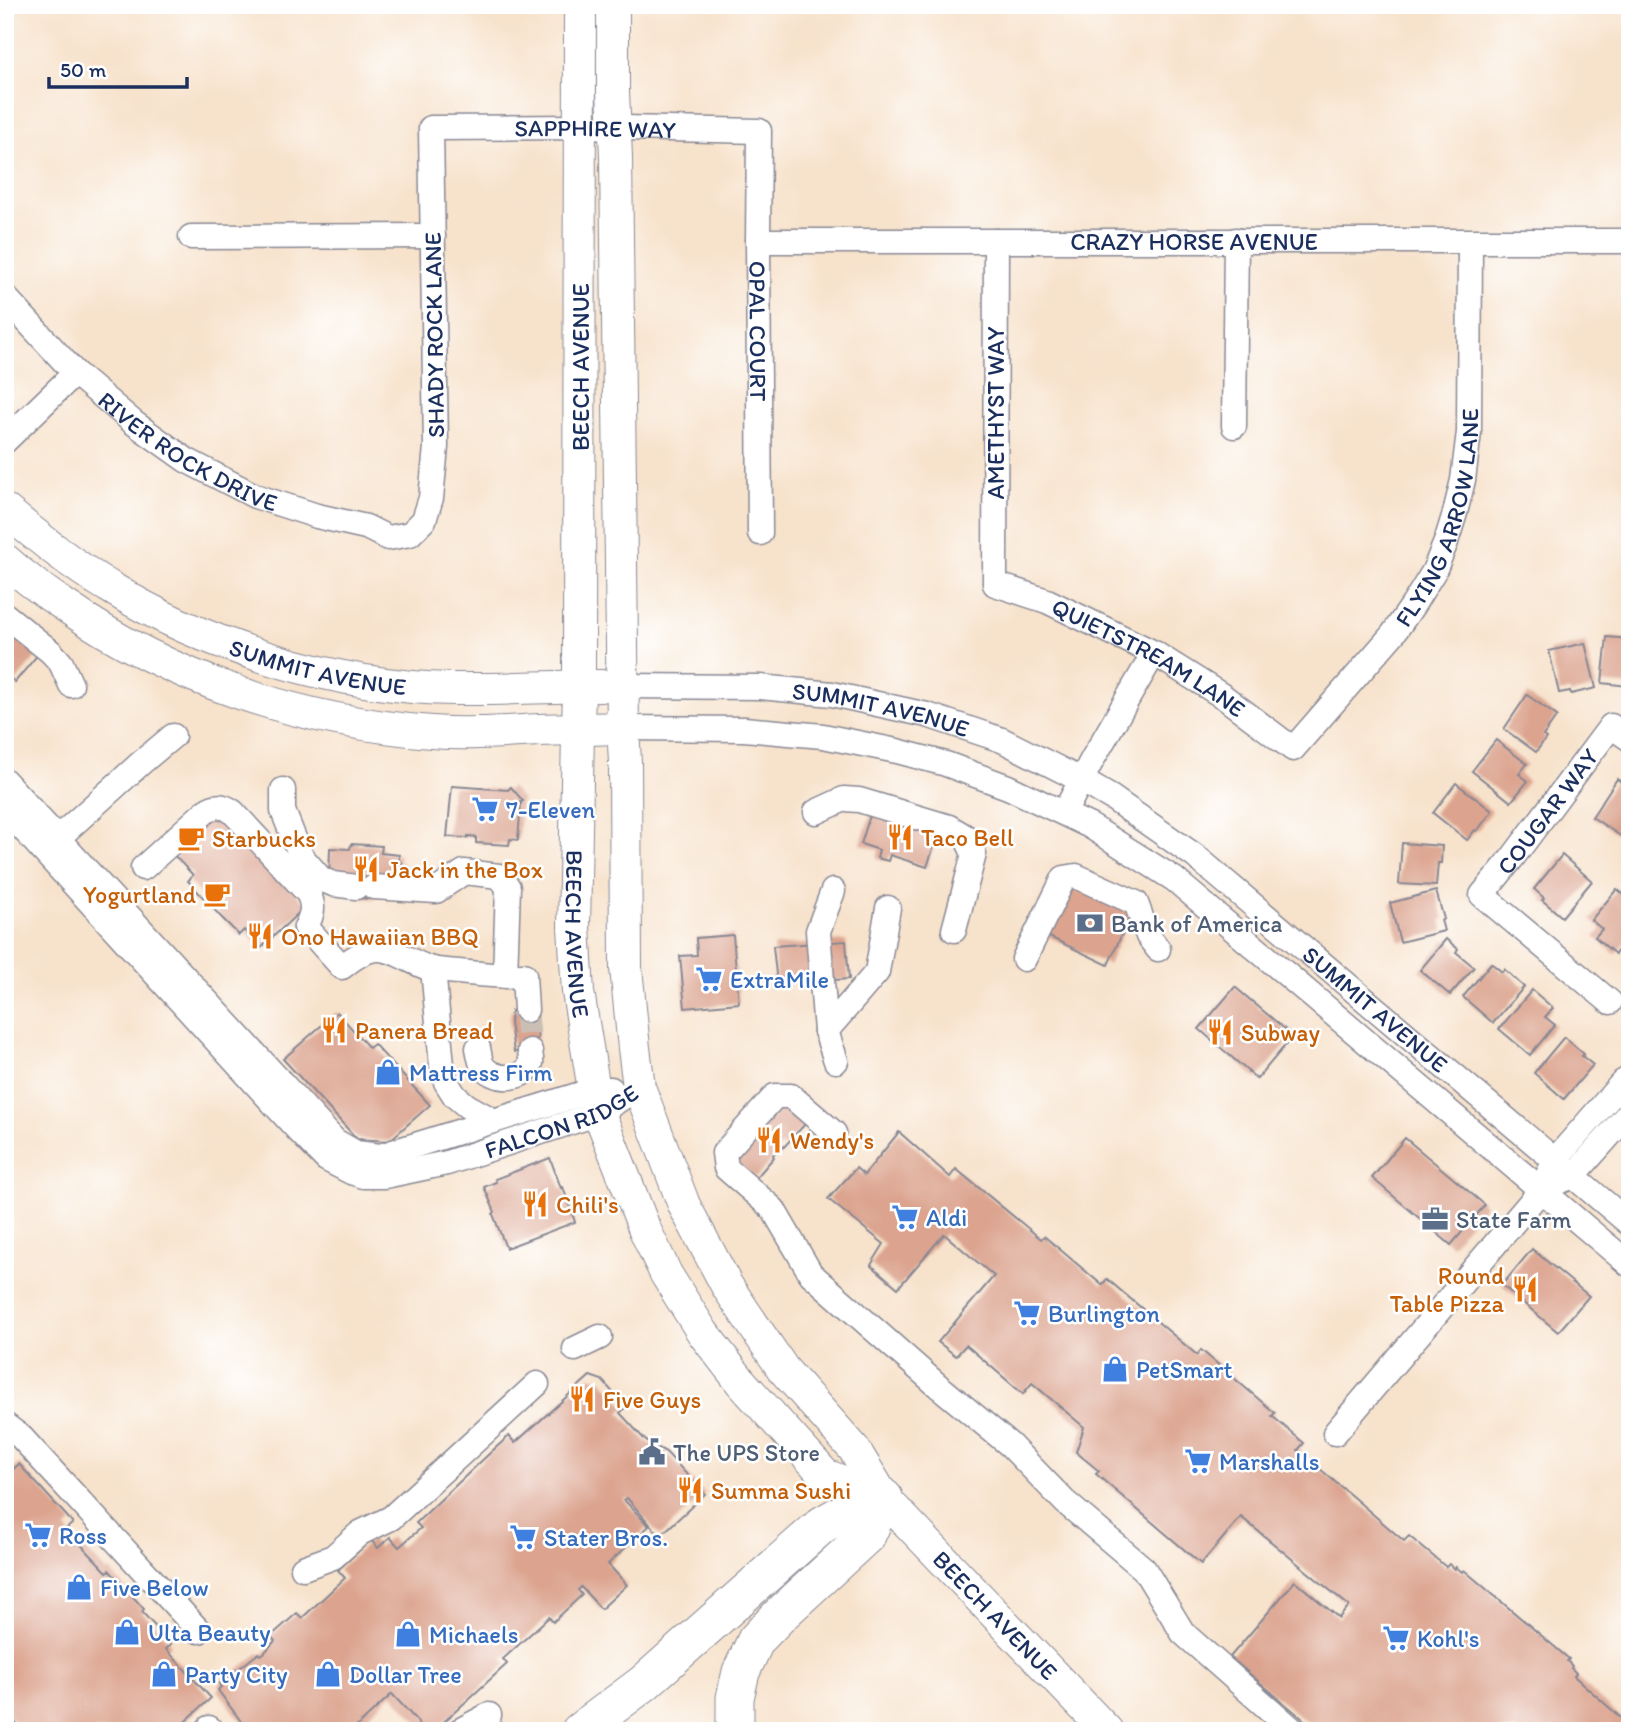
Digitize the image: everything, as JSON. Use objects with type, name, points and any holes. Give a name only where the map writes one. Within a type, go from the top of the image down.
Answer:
[{"type":"highway","points":[[580,1731],[644,1683],[822,1525],[848,1510],[884,1498]]},
{"type":"highway","points":[[735,1731],[735,1698],[741,1672],[756,1640],[867,1535],[884,1498]]},
{"type":"main road","name":"BEECH AVENUE","points":[[580,5],[579,686],[574,927],[578,992],[596,1102],[645,1230],[666,1274],[703,1333],[741,1382],[825,1475],[884,1498]]},
{"type":"main road","name":"BEECH AVENUE","points":[[613,5],[626,968],[639,1087],[684,1205],[727,1286],[783,1369],[854,1449],[884,1498],[1107,1731]]},
{"type":"main road","name":"SUMMIT AVENUE","points":[[5,510],[57,552],[135,602],[197,632],[314,671],[395,685],[450,689],[624,686]]},
{"type":"main road","name":"SUMMIT AVENUE","points":[[5,560],[26,579],[109,635],[163,663],[237,694],[277,706],[348,722],[433,732],[623,729]]},
{"type":"street","name":"SAPPHIRE WAY","points":[[431,128],[615,127],[759,131]]},
{"type":"street","name":"SHADY ROCK LANE","points":[[410,534],[424,520],[431,498],[436,447],[431,128]]},
{"type":"street","name":"OPAL COURT","points":[[759,131],[760,533]]},
{"type":"street","points":[[191,237],[433,236]]},
{"type":"street","points":[[1234,426],[1236,240]]},
{"type":"street","name":"CRAZY HORSE AVENUE","points":[[758,241],[1630,241]]},
{"type":"street","name":"AMETHYST WAY","points":[[995,584],[996,241]]},
{"type":"street","name":"FLYING ARROW LANE","points":[[1293,749],[1393,634],[1434,571],[1446,542],[1463,480],[1469,432],[1470,242]]},
{"type":"street","name":"RIVER ROCK DRIVE","points":[[5,297],[75,373],[134,423],[186,460],[255,496],[317,516],[366,527],[388,538],[410,534]]},
{"type":"street","points":[[5,441],[75,373]]},
{"type":"street","name":"QUIETSTREAM LANE","points":[[995,584],[1047,601],[1154,653],[1224,697],[1293,749]]},
{"type":"street","points":[[5,615],[51,652],[61,663],[71,685]]},
{"type":"street","points":[[1064,813],[1154,653]]},
{"type":"street","name":"SUMMIT AVENUE","points":[[624,686],[760,687],[832,694],[927,715],[1002,740],[1081,780],[1112,797],[1195,856],[1630,1224]]},
{"type":"street","name":"SUMMIT AVENUE","points":[[623,729],[744,729],[823,736],[946,764],[1008,786],[1064,813],[1174,879],[1630,1265]]},
{"type":"street","name":"COUGAR WAY","points":[[1610,1002],[1482,895],[1530,835],[1620,732]]},
{"type":"street","points":[[58,838],[173,736]]},
{"type":"street","name":"FALCON RIDGE","points":[[5,781],[335,1140],[356,1153],[380,1156],[494,1121],[596,1102]]},
{"type":"street","points":[[283,790],[282,811],[301,856],[321,879],[333,884],[436,891],[464,872],[499,876],[508,887],[515,976],[526,1010]]},
{"type":"street","points":[[816,812],[844,799],[859,800],[949,827],[966,837],[974,854],[954,930]]},
{"type":"street","points":[[143,868],[206,811],[212,807],[226,807],[308,893],[313,907],[306,928],[342,967],[364,951],[380,948],[433,969],[515,976]]},
{"type":"street","name":"FALCON RIDGE","points":[[5,809],[296,1128],[326,1159],[351,1172],[363,1176],[385,1176],[447,1163],[639,1087]]},
{"type":"street","points":[[1024,959],[1064,878],[1076,876],[1136,903],[1148,936],[1158,949]]},
{"type":"street","points":[[834,891],[818,931],[826,1031],[836,1061]]},
{"type":"street","points":[[826,1031],[877,972],[888,908]]},
{"type":"street","points":[[433,969],[446,1082],[455,1096],[467,1106],[494,1121]]},
{"type":"street","points":[[478,1048],[481,1063],[488,1072],[505,1077],[526,1070],[531,1063],[530,1051]]},
{"type":"street","points":[[1564,1168],[1623,1082],[1630,1078]]},
{"type":"street","points":[[834,1133],[790,1096],[775,1096],[724,1153],[726,1167],[773,1209],[811,1273],[936,1384],[1010,1445],[1065,1502],[1144,1569],[1183,1633],[1294,1731]]},
{"type":"street","points":[[1335,1433],[1541,1190],[1630,1112]]},
{"type":"street","points":[[575,1349],[600,1337]]},
{"type":"street","points":[[303,1568],[333,1557],[360,1533],[391,1518],[537,1384]]},
{"type":"street","points":[[5,1425],[32,1448],[199,1631]]},
{"type":"street","points":[[459,1731],[489,1715]]},
{"type":"building","points":[[5,624],[40,652],[15,682],[5,674]]},
{"type":"building","points":[[1607,637],[1630,639],[1628,686],[1602,683]]},
{"type":"building","points":[[1585,643],[1596,688],[1571,694],[1570,691],[1559,693],[1549,651]]},
{"type":"building","points":[[1527,695],[1557,716],[1536,752],[1504,729]]},
{"type":"building","points":[[1496,740],[1527,764],[1519,774],[1528,781],[1511,802],[1472,771]]},
{"type":"building","points":[[1617,779],[1630,788],[1630,832],[1625,839],[1592,817]]},
{"type":"building","points":[[1456,783],[1492,811],[1467,840],[1433,813]]},
{"type":"building","name":"7-Eleven","points":[[452,786],[508,790],[511,787],[523,801],[518,840],[510,839],[509,845],[476,843],[476,837],[447,837]]},
{"type":"building","name":"Taco Bell","points":[[872,809],[939,831],[927,867],[890,855],[888,861],[877,858],[879,850],[861,844]]},
{"type":"building","points":[[203,819],[229,820],[307,905],[261,948],[244,930],[239,935],[221,917],[188,881],[193,875],[169,850]]},
{"type":"building","points":[[1402,843],[1442,846],[1436,886],[1399,884]]},
{"type":"building","name":"Jack in the Box","points":[[351,844],[382,846],[381,853],[399,855],[402,877],[373,899],[356,898],[329,879],[330,848],[350,849]]},
{"type":"building","points":[[1562,855],[1592,881],[1562,917],[1542,900],[1544,898],[1534,889]]},
{"type":"building","name":"Bank of America","points":[[1071,883],[1132,912],[1108,965],[1041,933]]},
{"type":"building","points":[[1617,889],[1630,900],[1630,936],[1615,954],[1595,937],[1602,929],[1591,920]]},
{"type":"building","points":[[1436,891],[1444,919],[1441,920],[1444,931],[1400,942],[1390,903]]},
{"type":"building","name":"ExtraMile","points":[[733,935],[739,1003],[685,1008],[680,956],[697,955],[696,938]]},
{"type":"building","points":[[1446,939],[1458,949],[1456,952],[1474,967],[1450,995],[1420,970]]},
{"type":"building","points":[[846,941],[849,979],[777,984],[773,946]]},
{"type":"building","points":[[1491,963],[1502,972],[1504,969],[1524,987],[1493,1023],[1463,997]]},
{"type":"building","points":[[1235,987],[1293,1036],[1257,1079],[1199,1029]]},
{"type":"building","points":[[1532,990],[1553,1008],[1545,1017],[1555,1025],[1530,1055],[1499,1029]]},
{"type":"building","points":[[534,1010],[537,1050],[514,1052],[511,1011]]},
{"type":"building","points":[[337,1012],[369,1048],[374,1044],[430,1105],[389,1141],[357,1139],[283,1059]]},
{"type":"building","points":[[1564,1037],[1593,1065],[1564,1099],[1534,1073]]},
{"type":"building","name":"Wendy's","points":[[783,1104],[806,1123],[783,1148],[781,1145],[756,1178],[732,1158],[767,1114],[772,1119]]},
{"type":"building","points":[[899,1132],[950,1177],[956,1169],[1041,1239],[1044,1236],[1102,1285],[1107,1279],[1197,1355],[1201,1350],[1275,1413],[1272,1416],[1304,1443],[1298,1450],[1404,1541],[1409,1536],[1446,1567],[1449,1564],[1462,1572],[1464,1570],[1569,1659],[1567,1661],[1576,1673],[1574,1676],[1630,1726],[1630,1731],[1317,1731],[1230,1657],[1295,1581],[1339,1618],[1349,1606],[1241,1517],[1201,1564],[1096,1474],[1099,1471],[1076,1452],[1084,1427],[1032,1383],[1023,1394],[966,1345],[956,1356],[938,1342],[994,1276],[944,1234],[898,1288],[871,1265],[884,1244],[828,1199],[856,1168],[864,1175]]},
{"type":"building","points":[[1405,1138],[1485,1205],[1451,1245],[1372,1178]]},
{"type":"building","points":[[550,1158],[575,1222],[506,1248],[484,1187],[496,1182],[495,1179]]},
{"type":"building","points":[[1532,1249],[1589,1296],[1558,1332],[1502,1285]]},
{"type":"building","points":[[590,1376],[602,1380],[626,1407],[620,1413],[646,1441],[666,1452],[705,1494],[660,1536],[627,1498],[624,1500],[649,1526],[608,1564],[627,1585],[601,1609],[581,1587],[578,1590],[582,1595],[553,1622],[549,1617],[503,1659],[507,1664],[434,1731],[421,1731],[417,1721],[392,1694],[352,1731],[248,1731],[218,1690],[221,1687],[219,1684],[259,1653],[264,1653],[275,1641],[271,1636],[297,1613],[302,1618],[345,1578],[338,1570],[371,1540],[378,1548],[390,1537],[399,1547],[421,1528],[416,1523],[492,1451],[509,1436],[515,1443]]},
{"type":"building","points":[[5,1464],[11,1471],[19,1464],[73,1523],[66,1529],[107,1572],[109,1570],[144,1609],[142,1612],[171,1644],[166,1649],[211,1698],[175,1731],[23,1731],[5,1712]]},
{"type":"tunnel","points":[[526,1010],[530,1051]]},
{"type":"place","name":"7-Eleven","points":[[485,809]]},
{"type":"place","name":"Taco Bell","points":[[900,837]]},
{"type":"place","name":"Starbucks","points":[[191,838]]},
{"type":"place","name":"Jack in the Box","points":[[366,869]]},
{"type":"place","name":"Yogurtland","points":[[217,894]]},
{"type":"place","name":"Bank of America","points":[[1090,923]]},
{"type":"place","name":"Ono Hawaiian BBQ","points":[[260,936]]},
{"type":"place","name":"ExtraMile","points":[[709,979]]},
{"type":"place","name":"Panera Bread","points":[[334,1030]]},
{"type":"place","name":"Subway","points":[[1220,1032]]},
{"type":"place","name":"Mattress Firm","points":[[388,1072]]},
{"type":"place","name":"Wendy's","points":[[769,1140]]},
{"type":"place","name":"Chili's","points":[[535,1204]]},
{"type":"place","name":"Aldi","points":[[905,1217]]},
{"type":"place","name":"State Farm","points":[[1435,1219]]},
{"type":"place","name":"Round Table Pizza","points":[[1525,1289]]},
{"type":"place","name":"Burlington","points":[[1027,1313]]},
{"type":"place","name":"PetSmart","points":[[1115,1369]]},
{"type":"place","name":"Five Guys","points":[[582,1399]]},
{"type":"place","name":"The UPS Store","points":[[652,1452]]},
{"type":"place","name":"Marshalls","points":[[1198,1461]]},
{"type":"place","name":"Summa Sushi","points":[[690,1490]]},
{"type":"place","name":"Ross","points":[[38,1535]]},
{"type":"place","name":"Stater Bros.","points":[[523,1537]]},
{"type":"place","name":"Five Below","points":[[79,1587]]},
{"type":"place","name":"Ulta Beauty","points":[[127,1632]]},
{"type":"place","name":"Michaels","points":[[408,1634]]},
{"type":"place","name":"Kohl's","points":[[1396,1638]]},
{"type":"place","name":"Party City","points":[[164,1674]]},
{"type":"place","name":"Dollar Tree","points":[[328,1674]]}]
